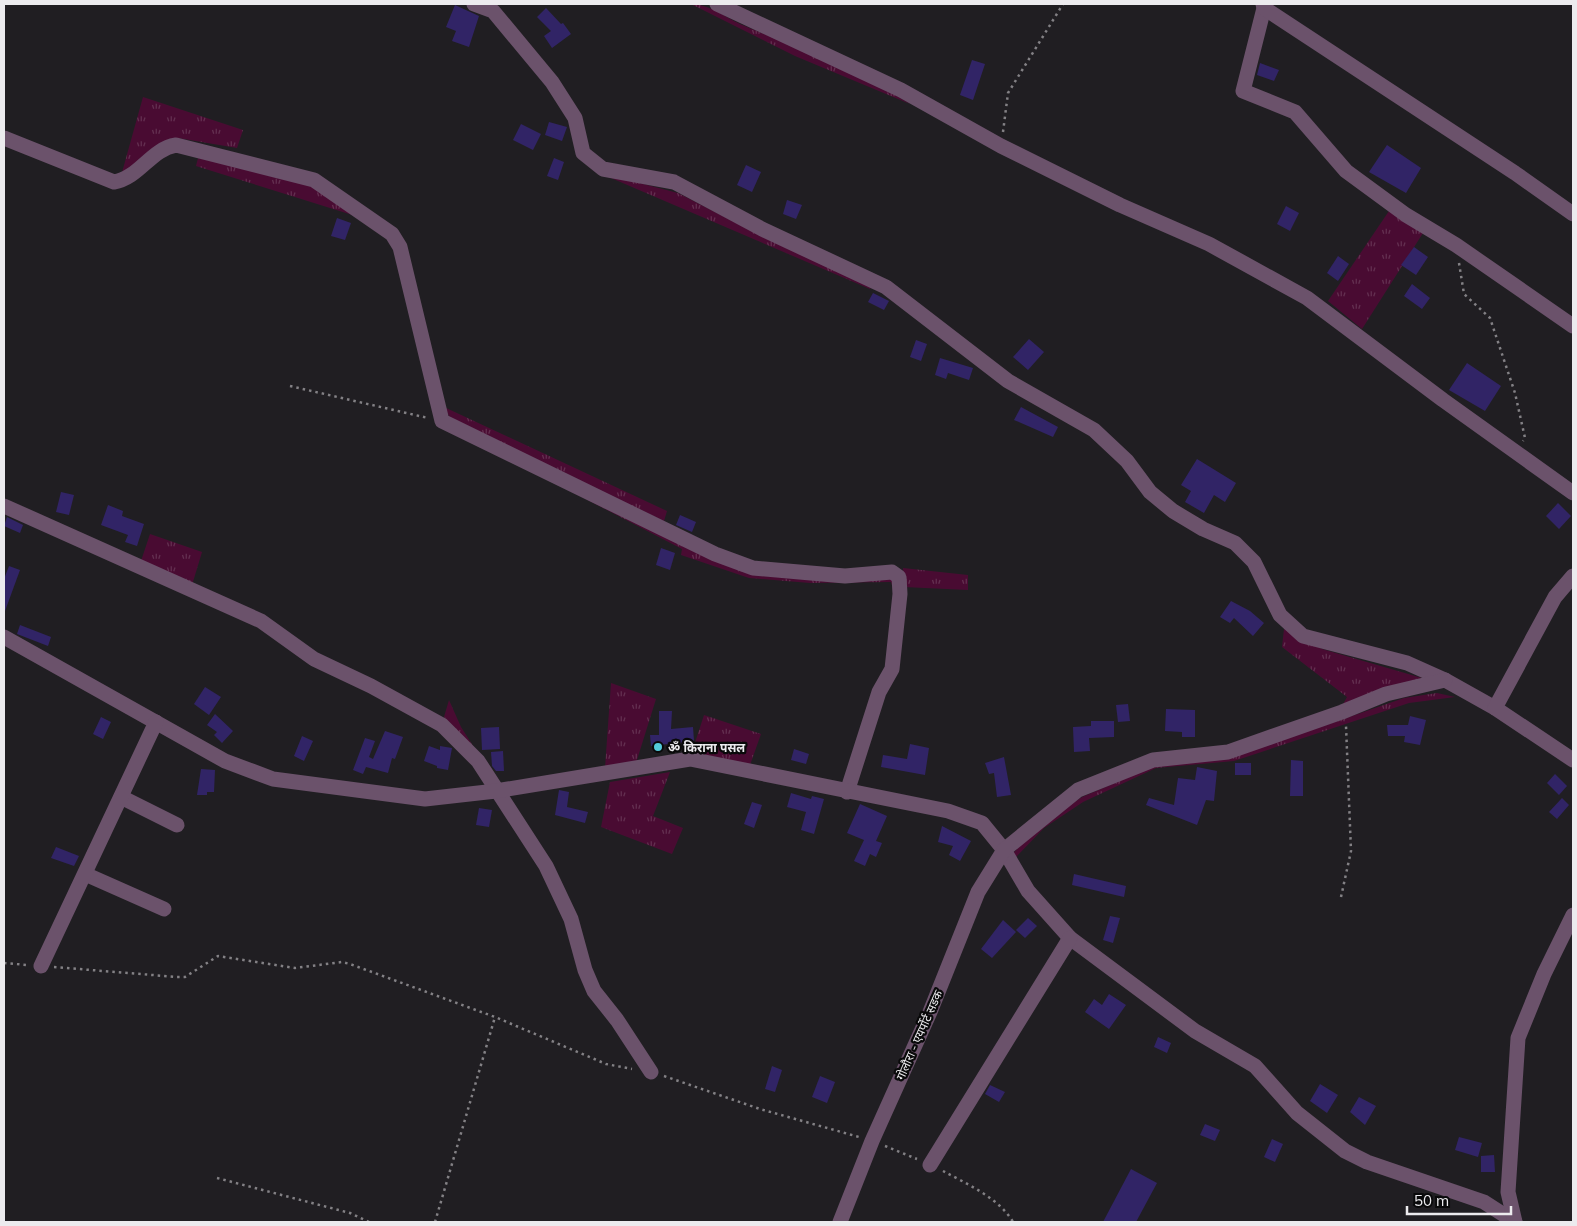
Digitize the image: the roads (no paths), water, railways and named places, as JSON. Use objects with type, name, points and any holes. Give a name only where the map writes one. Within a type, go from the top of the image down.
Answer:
[{"type":"street","points":[[474,4],[493,10],[552,82],[575,118],[583,153],[603,169],[674,182],[762,229],[886,286],[1008,382],[1094,430],[1127,461],[1150,492],[1173,511],[1203,529],[1235,542],[1254,562],[1280,615],[1303,636],[1407,663],[1445,680],[1495,708],[1573,760]]},
{"type":"street","points":[[717,4],[900,90],[1001,146],[1120,205],[1209,244],[1307,298],[1573,493]]},
{"type":"street","points":[[1573,214],[1263,6],[1243,91],[1296,112],[1346,171],[1406,215],[1456,245],[1573,326]]},
{"type":"street","points":[[4,138],[114,182],[124,180],[166,147],[176,145],[314,180],[392,234],[400,247],[442,421],[715,554],[753,568],[845,576],[892,572],[900,577],[892,669],[879,692],[847,792]]},
{"type":"street","points":[[4,506],[261,621],[314,659],[371,686],[442,725],[478,762],[546,866],[571,919],[585,970],[594,991],[651,1072]]},
{"type":"street","points":[[1495,708],[1555,597],[1573,576]]},
{"type":"street","points":[[4,637],[225,761],[273,779],[425,799],[496,791],[690,759],[948,811],[982,823],[1004,850],[1028,891],[1070,938],[1196,1031],[1255,1066],[1297,1114],[1345,1151],[1368,1162],[1484,1202],[1515,1222]]},
{"type":"street","name":"गोलौरा - एयर्पोर्ट सडक","points":[[840,1222],[872,1141],[930,1012],[978,892],[1004,850],[1078,790],[1153,760],[1228,752],[1342,712],[1386,694],[1445,680]]},
{"type":"street","points":[[41,966],[156,722]]},
{"type":"street","points":[[120,797],[177,825]]},
{"type":"street","points":[[84,874],[164,909]]},
{"type":"street","points":[[1515,1222],[1508,1192],[1518,1038],[1544,974],[1573,915]]},
{"type":"street","points":[[930,1165],[1070,938]]},
{"type":"place","name":"ॐ किराना पसल","points":[[658,747]]}]
